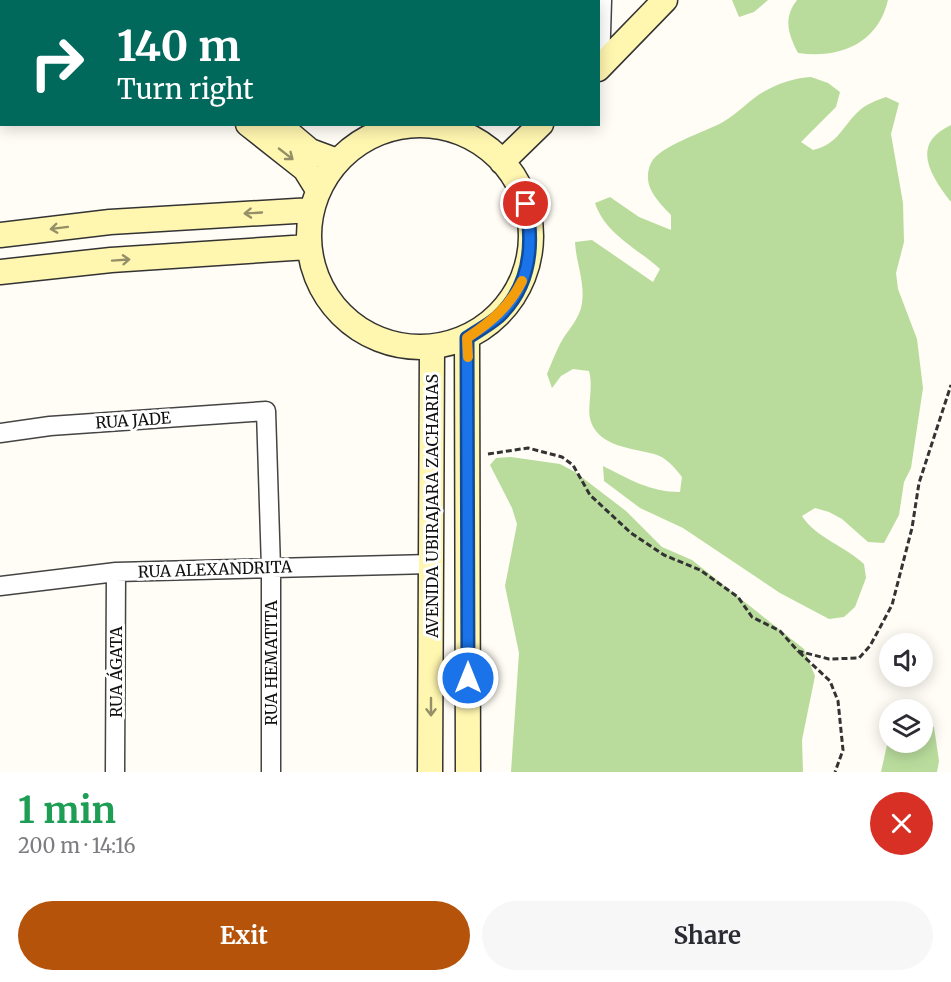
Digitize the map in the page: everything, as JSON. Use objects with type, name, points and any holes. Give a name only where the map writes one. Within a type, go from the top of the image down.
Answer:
[{"type":"main road","points":[[600,68],[665,0]]},
{"type":"main road","points":[[251,126],[305,169],[315,200]]},
{"type":"main road","points":[[280,126],[310,151],[337,161]]},
{"type":"main road","points":[[403,126],[381,132],[355,145],[337,161],[315,200],[308,247],[315,276],[329,302],[350,323],[384,341],[403,347],[432,348],[467,338],[498,317],[513,298],[524,276],[531,253],[531,228],[526,204],[517,182],[502,162],[477,141],[441,126]]},
{"type":"main road","points":[[502,162],[539,126]]},
{"type":"main road","points":[[0,235],[315,200]]},
{"type":"main road","points":[[0,272],[111,260],[308,247]]},
{"type":"main road","points":[[467,338],[468,772]]},
{"type":"main road","name":"AVENIDA UBIRAJARA ZACHARIAS","points":[[430,772],[432,348]]},
{"type":"street","points":[[600,46],[602,0]]},
{"type":"street","name":"RUA JADE","points":[[0,433],[50,426],[266,411]]},
{"type":"street","name":"RUA HEMATITA","points":[[266,411],[271,568],[271,772]]},
{"type":"street","name":"RUA ALEXANDRITA","points":[[0,586],[116,572],[431,564]]},
{"type":"street","name":"RUA ÁGATA","points":[[115,772],[116,572]]},
{"type":"path","points":[[798,651],[829,659],[859,658],[886,619],[912,528],[919,483],[951,385]]},
{"type":"path","points":[[468,465],[491,452],[528,448],[562,457],[573,465],[590,495],[631,533],[664,555],[710,577],[738,597],[752,617],[780,631],[830,681],[838,701],[843,750],[835,772]]},
{"type":"green space","points":[[732,0],[768,0],[754,12],[739,17]]},
{"type":"green space","points":[[797,0],[888,0],[883,15],[866,38],[842,50],[813,54],[798,53],[790,33],[788,26],[790,13]]},
{"type":"green space","points":[[811,77],[828,83],[840,92],[836,107],[801,142],[813,150],[835,139],[854,116],[869,104],[886,97],[899,103],[891,134],[903,203],[904,242],[896,273],[898,289],[917,339],[923,388],[911,468],[904,482],[899,515],[884,543],[868,542],[842,519],[829,512],[815,508],[802,516],[815,530],[864,564],[866,578],[855,607],[844,617],[829,619],[780,593],[683,528],[640,508],[604,481],[603,466],[640,484],[659,490],[680,492],[682,477],[662,458],[609,442],[595,430],[589,411],[591,385],[589,371],[573,369],[561,376],[552,388],[547,374],[560,344],[581,309],[583,295],[575,242],[592,240],[653,282],[660,269],[614,232],[600,214],[595,203],[610,197],[639,217],[671,230],[671,215],[656,198],[649,185],[648,171],[656,157],[673,145],[723,122],[772,87]]},
{"type":"green space","points":[[951,125],[951,202],[931,171],[927,151],[931,141],[938,133]]},
{"type":"green space","points":[[511,457],[560,464],[575,472],[626,511],[662,547],[692,560],[804,649],[815,676],[802,740],[803,772],[511,772],[519,653],[505,586],[517,524],[512,508],[490,465],[496,458]]},
{"type":"green space","points":[[934,727],[939,761],[937,772],[881,772],[885,753],[933,753]]},
{"type":"slow traffic","points":[[468,357],[467,338],[498,317],[513,298],[522,281]]},
{"type":"route","points":[[468,678],[467,338],[498,317],[513,298],[524,276],[531,253],[531,228],[526,204]]}]
